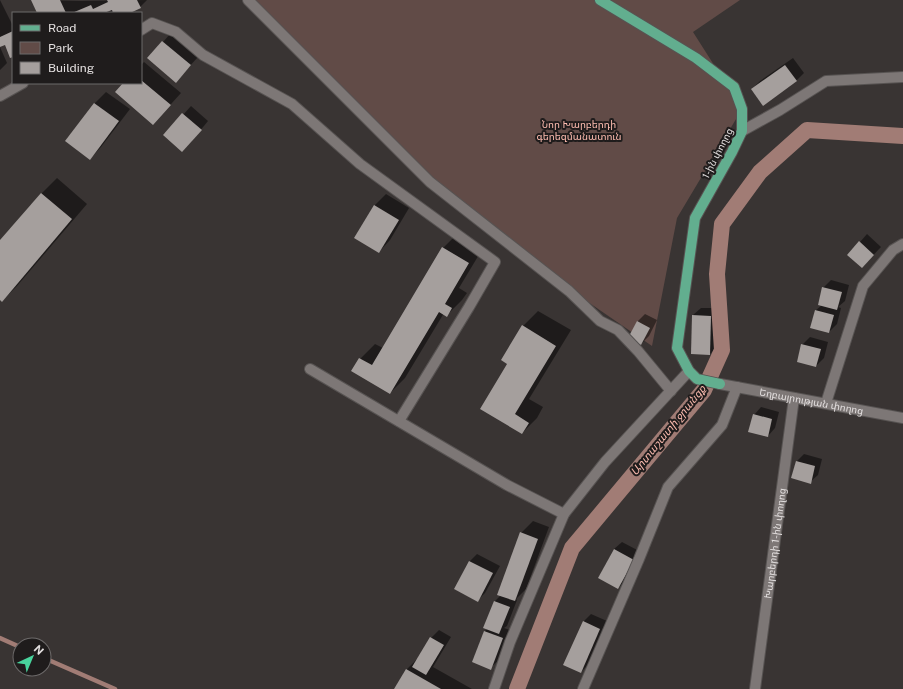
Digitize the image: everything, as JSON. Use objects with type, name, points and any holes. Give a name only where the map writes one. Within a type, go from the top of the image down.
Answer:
[{"type":"main road","name":"1-ին փողոց","points":[[600,0],[696,58],[734,87],[742,109],[742,131],[695,218],[677,348],[689,371],[697,379],[720,384]]},
{"type":"street","points":[[248,0],[430,182],[569,291],[600,321],[618,330],[638,351],[671,391]]},
{"type":"street","points":[[142,29],[152,23],[176,32],[203,55],[292,104],[360,164],[495,262],[470,307],[399,422]]},
{"type":"street","points":[[742,131],[780,110],[826,81],[903,77]]},
{"type":"street","points":[[0,96],[20,84]]},
{"type":"street","points":[[826,404],[863,286],[893,250],[903,244]]},
{"type":"street","points":[[310,369],[507,485],[564,514]]},
{"type":"street","points":[[494,689],[510,642],[564,514],[605,462],[689,371]]},
{"type":"street","name":"Եղբայրության փողոց","points":[[720,384],[903,418]]},
{"type":"street","points":[[583,689],[668,487],[722,425],[737,387]]},
{"type":"street","name":"Խարբերդի 1-ին փողոց","points":[[755,689],[794,398]]},
{"type":"green space","name":"Նոր Խարբերդի գերեզմանատուն","points":[[254,0],[740,0],[693,32],[742,109],[677,218],[652,346],[588,302],[435,182]]},
{"type":"building","points":[[31,0],[60,0],[66,12],[37,12]]},
{"type":"building","points":[[107,0],[137,0],[141,8],[132,12],[113,12],[112,10],[107,12],[74,12],[91,5],[93,9],[108,2]]},
{"type":"building","points":[[12,31],[12,57],[10,58],[5,45],[0,47],[0,37]]},
{"type":"building","points":[[162,41],[191,65],[176,83],[147,58]]},
{"type":"building","points":[[785,65],[797,81],[763,106],[751,89]]},
{"type":"building","points":[[142,81],[171,105],[153,125],[115,92],[122,84],[142,84]]},
{"type":"building","points":[[94,103],[119,121],[90,160],[65,141]]},
{"type":"building","points":[[182,113],[202,130],[182,152],[163,135]]},
{"type":"building","points":[[41,193],[72,219],[2,302],[0,300],[0,240]]},
{"type":"building","points":[[374,205],[399,220],[379,253],[354,238]]},
{"type":"building","points":[[859,241],[874,255],[862,268],[847,255]]},
{"type":"building","points":[[442,247],[469,263],[445,304],[452,308],[447,317],[439,312],[390,394],[351,371],[359,358],[372,365]]},
{"type":"building","points":[[822,287],[842,292],[837,310],[818,305]]},
{"type":"building","points":[[815,310],[834,315],[829,333],[810,328]]},
{"type":"building","points":[[692,315],[711,316],[710,355],[691,354]]},
{"type":"building","points":[[637,321],[650,328],[641,345],[628,338]]},
{"type":"building","points":[[522,325],[556,346],[515,414],[529,423],[522,434],[480,409],[507,364],[501,360]]},
{"type":"building","points":[[801,344],[821,349],[816,367],[797,362]]},
{"type":"building","points":[[753,414],[772,419],[768,437],[748,432]]},
{"type":"building","points":[[796,461],[815,466],[811,484],[791,478]]},
{"type":"building","points":[[520,532],[538,539],[515,601],[497,595]]},
{"type":"building","points":[[614,549],[634,560],[618,589],[598,578]]},
{"type":"building","points":[[469,561],[493,573],[478,602],[454,589]]},
{"type":"building","points":[[494,601],[510,607],[499,634],[483,628]]},
{"type":"building","points":[[583,621],[600,629],[581,673],[563,665]]},
{"type":"building","points":[[484,631],[503,638],[491,670],[472,662]]},
{"type":"building","points":[[430,637],[444,645],[426,675],[412,667]]},
{"type":"building","points":[[406,669],[441,689],[394,689]]},
{"type":"waterway","name":"Արտաշատի ջրանցք","points":[[517,689],[572,548],[704,390],[722,350],[717,274],[722,224],[760,172],[807,130],[903,136]]},
{"type":"waterway","points":[[0,638],[12,643]]},
{"type":"waterway","points":[[52,661],[115,689]]}]
